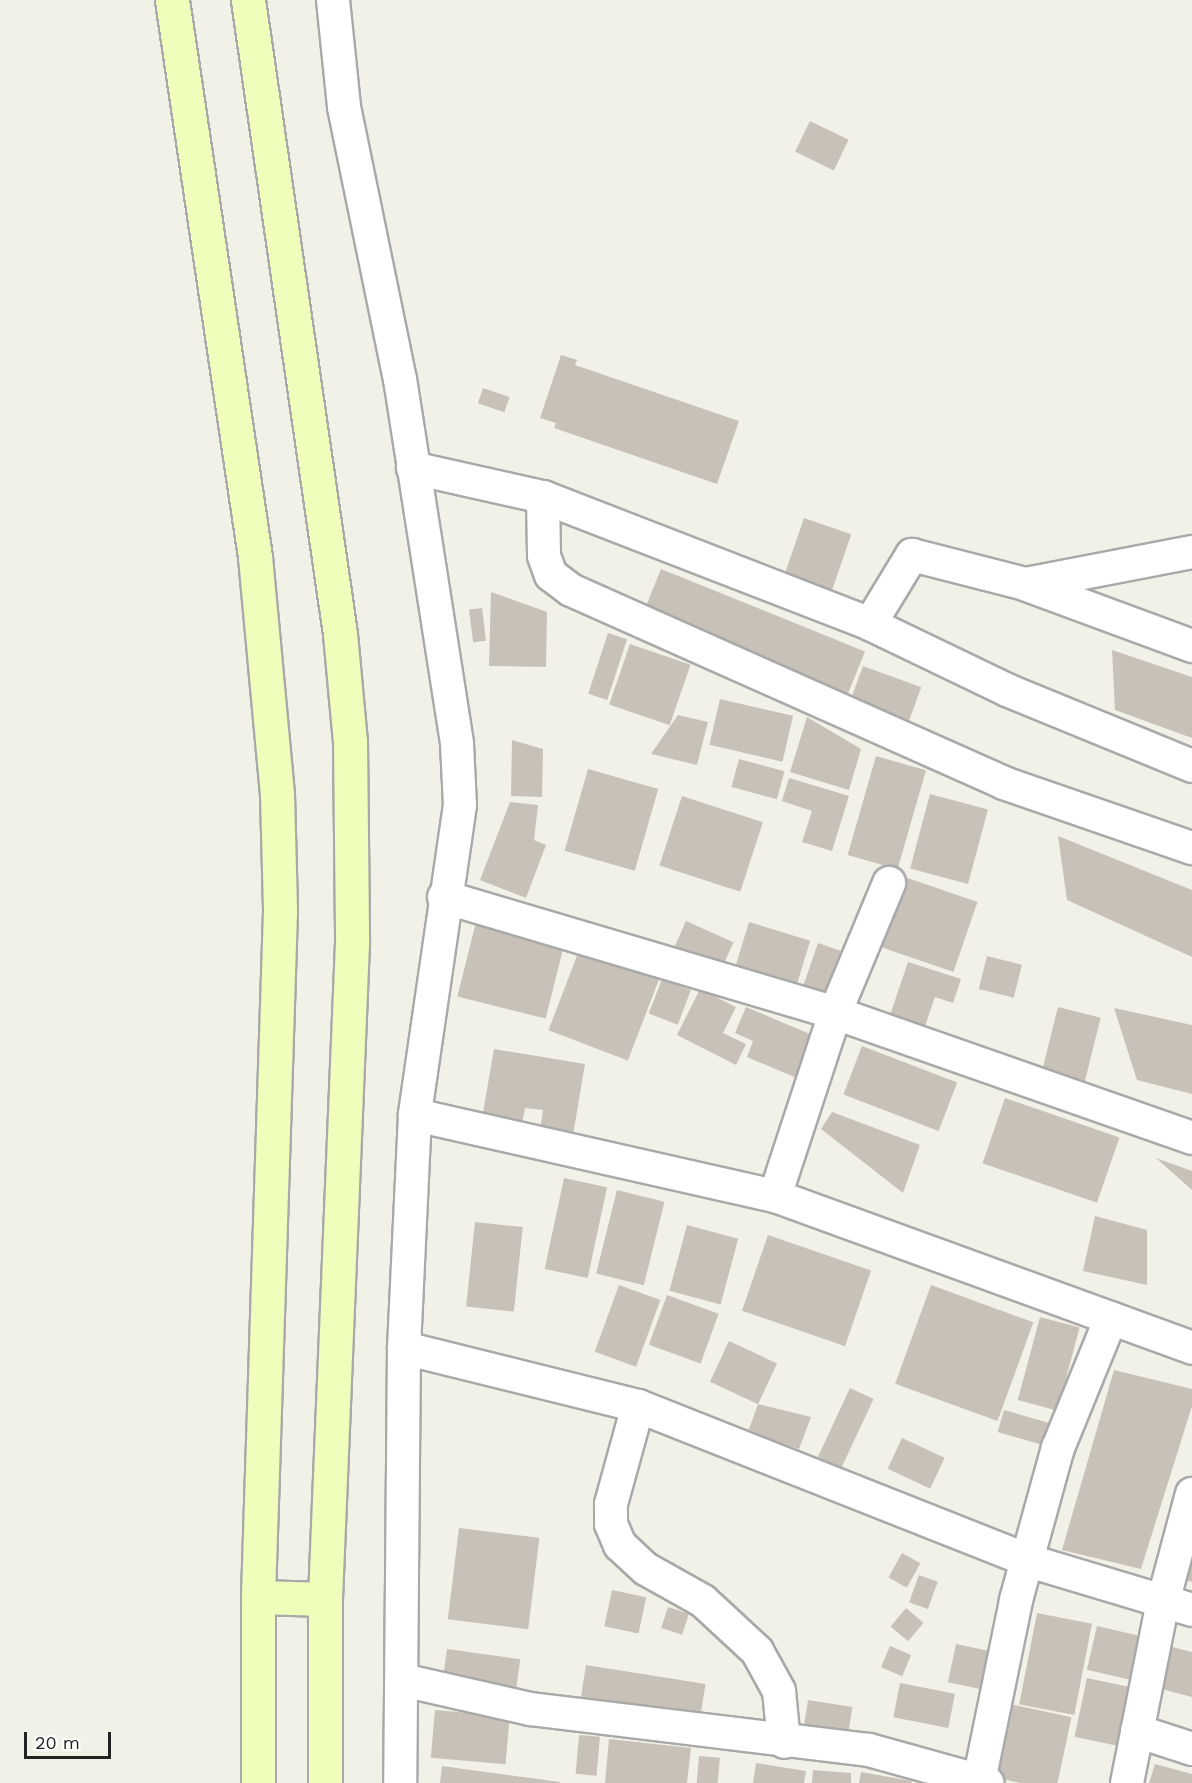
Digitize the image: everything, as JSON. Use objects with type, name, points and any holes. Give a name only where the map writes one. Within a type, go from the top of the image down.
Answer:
[{"type":"main road","points":[[171,0],[255,557],[277,794],[280,911],[258,1597],[258,1783]]},
{"type":"main road","points":[[248,0],[340,634],[350,741],[352,943],[325,1599],[325,1783]]},
{"type":"main road","points":[[258,1597],[325,1599]]},
{"type":"street","points":[[333,0],[344,107],[413,468],[457,744],[460,805],[444,897],[415,1115],[404,1348],[400,1783]]},
{"type":"street","points":[[413,468],[543,497],[870,624],[1007,690],[1192,766]]},
{"type":"street","points":[[543,497],[544,556],[551,575],[571,590],[1004,783],[1192,848]]},
{"type":"street","points":[[1026,584],[1192,552]]},
{"type":"street","points":[[870,624],[912,555],[1026,584],[1192,646]]},
{"type":"street","points":[[775,1197],[835,1013],[889,883]]},
{"type":"street","points":[[444,897],[835,1013],[1192,1138]]},
{"type":"street","points":[[415,1115],[775,1197],[1192,1348]]},
{"type":"street","points":[[402,1680],[531,1709],[784,1742],[869,1750],[984,1782],[1029,1562],[1058,1448],[1111,1318]]},
{"type":"street","points":[[404,1348],[638,1406],[1029,1562],[1178,1606]]},
{"type":"street","points":[[638,1406],[611,1504],[611,1524],[620,1545],[646,1569],[703,1601],[757,1651],[779,1691],[784,1742]]},
{"type":"street","points":[[1127,1783],[1137,1731],[1178,1606],[1192,1494]]},
{"type":"street","points":[[1137,1731],[1192,1749]]},
{"type":"building","points":[[810,121],[849,140],[834,170],[795,152]]},
{"type":"building","points":[[561,355],[577,360],[575,365],[739,421],[717,484],[554,428],[556,423],[540,418]]},
{"type":"building","points":[[483,388],[509,397],[504,412],[478,403]]},
{"type":"building","points":[[804,518],[851,534],[829,599],[782,582]]},
{"type":"building","points":[[661,569],[865,651],[846,700],[642,617]]},
{"type":"building","points":[[491,592],[547,612],[546,667],[489,666]]},
{"type":"building","points":[[482,608],[486,641],[473,642],[469,610]]},
{"type":"building","points":[[608,633],[627,639],[607,700],[588,694]]},
{"type":"building","points":[[630,644],[691,665],[670,725],[609,705]]},
{"type":"building","points":[[1112,650],[1192,677],[1192,738],[1115,710]]},
{"type":"building","points":[[863,666],[921,687],[908,725],[849,704]]},
{"type":"building","points":[[720,699],[793,716],[783,762],[709,745]]},
{"type":"building","points":[[678,715],[708,722],[697,765],[651,754]]},
{"type":"building","points":[[807,717],[861,749],[849,790],[790,772]]},
{"type":"building","points":[[512,740],[543,749],[542,797],[511,796]]},
{"type":"building","points":[[876,756],[926,770],[898,869],[848,855]]},
{"type":"building","points":[[739,759],[784,771],[777,799],[731,787]]},
{"type":"building","points":[[588,769],[658,789],[635,871],[565,851]]},
{"type":"building","points":[[789,778],[849,796],[832,851],[802,842],[812,811],[782,801]]},
{"type":"building","points":[[930,794],[988,810],[968,884],[910,868]]},
{"type":"building","points":[[682,796],[763,822],[740,892],[659,865]]},
{"type":"building","points":[[510,802],[538,805],[534,840],[546,845],[526,898],[480,880]]},
{"type":"building","points":[[1058,836],[1192,890],[1192,957],[1067,900]]},
{"type":"building","points":[[899,875],[977,902],[953,972],[875,945]]},
{"type":"building","points":[[477,918],[565,940],[546,1019],[457,997]]},
{"type":"building","points":[[686,921],[734,942],[722,968],[675,947]]},
{"type":"building","points":[[749,922],[810,941],[794,995],[732,977]]},
{"type":"building","points":[[818,943],[852,955],[834,1007],[800,995]]},
{"type":"building","points":[[580,948],[659,978],[628,1061],[548,1030]]},
{"type":"building","points":[[987,956],[1022,965],[1014,998],[979,989]]},
{"type":"building","points":[[908,962],[961,979],[953,1003],[935,997],[923,1032],[888,1021]]},
{"type":"building","points":[[662,979],[691,990],[678,1025],[649,1014]]},
{"type":"building","points":[[700,989],[736,1007],[723,1033],[746,1044],[736,1065],[677,1035]]},
{"type":"building","points":[[746,1007],[817,1037],[799,1079],[747,1057],[753,1041],[735,1033]]},
{"type":"building","points":[[1058,1007],[1101,1018],[1082,1091],[1040,1081]]},
{"type":"building","points":[[1114,1008],[1192,1025],[1192,1094],[1137,1080]]},
{"type":"building","points":[[862,1046],[957,1083],[939,1131],[843,1095]]},
{"type":"building","points":[[494,1049],[585,1064],[573,1135],[540,1130],[543,1110],[525,1108],[522,1124],[482,1118]]},
{"type":"building","points":[[1005,1098],[1119,1137],[1097,1203],[983,1163]]},
{"type":"building","points":[[832,1112],[920,1145],[903,1193],[821,1129]]},
{"type":"building","points":[[1156,1158],[1192,1171],[1192,1190]]},
{"type":"building","points":[[564,1178],[607,1187],[588,1278],[545,1269]]},
{"type":"building","points":[[617,1190],[665,1202],[644,1285],[596,1273]]},
{"type":"building","points":[[1095,1216],[1147,1230],[1147,1285],[1083,1271]]},
{"type":"building","points":[[475,1222],[523,1227],[514,1312],[466,1307]]},
{"type":"building","points":[[687,1225],[738,1239],[721,1304],[669,1291]]},
{"type":"building","points":[[768,1235],[871,1270],[845,1346],[742,1311]]},
{"type":"building","points":[[619,1285],[660,1300],[636,1367],[595,1352]]},
{"type":"building","points":[[931,1285],[1033,1322],[998,1421],[895,1384]]},
{"type":"building","points":[[667,1295],[719,1314],[701,1364],[649,1345]]},
{"type":"building","points":[[1040,1317],[1080,1328],[1057,1411],[1018,1400]]},
{"type":"building","points":[[729,1341],[777,1363],[758,1404],[710,1382]]},
{"type":"building","points":[[1114,1370],[1192,1389],[1192,1406],[1141,1569],[1062,1550]]},
{"type":"building","points":[[850,1388],[874,1399],[841,1468],[818,1457]]},
{"type":"building","points":[[758,1404],[811,1417],[799,1449],[748,1432]]},
{"type":"building","points":[[1004,1410],[1050,1423],[1044,1445],[998,1432]]},
{"type":"building","points":[[902,1438],[945,1458],[930,1489],[888,1469]]},
{"type":"building","points":[[459,1528],[539,1538],[528,1629],[448,1619]]},
{"type":"building","points":[[902,1553],[920,1563],[907,1588],[888,1577]]},
{"type":"building","points":[[1192,1558],[1192,1582],[1186,1580]]},
{"type":"building","points":[[919,1575],[938,1582],[928,1609],[909,1602]]},
{"type":"building","points":[[612,1590],[646,1597],[639,1633],[604,1626]]},
{"type":"building","points":[[668,1607],[689,1614],[682,1635],[661,1628]]},
{"type":"building","points":[[906,1608],[924,1623],[908,1641],[891,1626]]},
{"type":"building","points":[[1037,1613],[1092,1624],[1074,1715],[1019,1704]]},
{"type":"building","points":[[1097,1626],[1147,1637],[1137,1681],[1087,1670]]},
{"type":"building","points":[[956,1644],[1000,1653],[992,1692],[948,1682]]},
{"type":"building","points":[[890,1646],[911,1655],[902,1676],[881,1667]]},
{"type":"building","points":[[1172,1647],[1192,1652],[1192,1697],[1161,1689]]},
{"type":"building","points":[[447,1649],[520,1659],[515,1697],[442,1687]]},
{"type":"building","points":[[586,1665],[706,1684],[698,1730],[579,1711]]},
{"type":"building","points":[[1087,1678],[1138,1689],[1125,1748],[1075,1737]]},
{"type":"building","points":[[900,1683],[955,1694],[948,1728],[893,1717]]},
{"type":"building","points":[[808,1700],[852,1707],[847,1745],[802,1738]]},
{"type":"building","points":[[1005,1703],[1072,1717],[1058,1783],[1021,1783],[989,1776]]},
{"type":"building","points":[[435,1710],[510,1717],[506,1764],[431,1758]]},
{"type":"building","points":[[579,1735],[600,1737],[597,1776],[576,1774]]},
{"type":"building","points":[[609,1739],[691,1748],[687,1783],[605,1783]]},
{"type":"building","points":[[699,1756],[720,1758],[718,1783],[697,1783]]},
{"type":"building","points":[[756,1763],[806,1771],[804,1783],[753,1783]]},
{"type":"building","points":[[1155,1764],[1192,1774],[1192,1783],[1149,1783]]},
{"type":"building","points":[[442,1766],[560,1782],[560,1783],[440,1783]]},
{"type":"building","points":[[813,1770],[851,1773],[851,1783],[812,1783]]},
{"type":"building","points":[[861,1772],[912,1781],[911,1783],[859,1783]]}]
